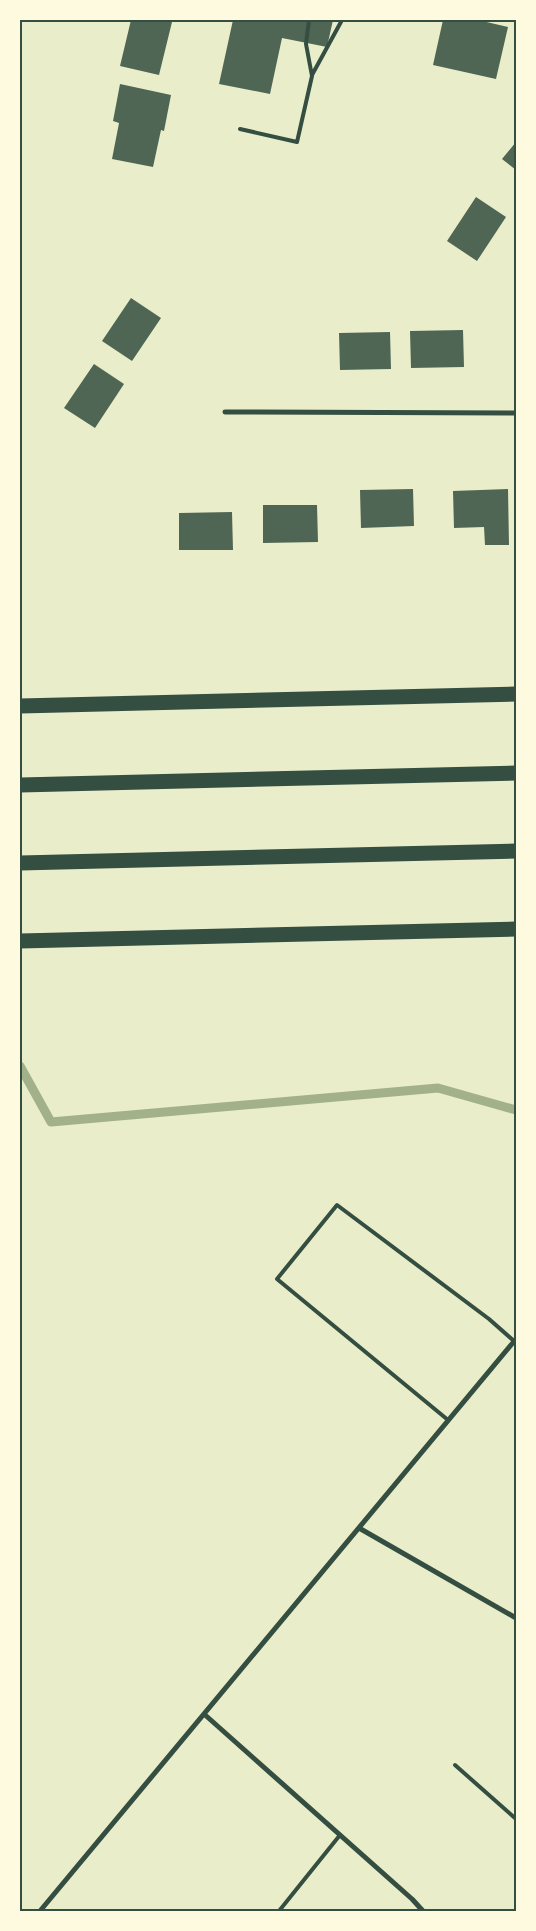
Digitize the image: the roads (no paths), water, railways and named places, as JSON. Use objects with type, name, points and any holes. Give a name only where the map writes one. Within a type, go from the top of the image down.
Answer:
[{"type":"highway","points":[[20,706],[516,694]]},
{"type":"highway","points":[[20,785],[516,773]]},
{"type":"highway","points":[[20,863],[516,850]]},
{"type":"highway","points":[[20,941],[516,929]]},
{"type":"street","points":[[225,412],[516,413]]},
{"type":"street","points":[[40,1911],[515,1340]]},
{"type":"street","points":[[359,1528],[516,1618]]},
{"type":"street","points":[[204,1714],[423,1911]]},
{"type":"lane","points":[[309,20],[306,44],[312,76]]},
{"type":"lane","points":[[240,129],[297,142],[312,76],[342,20]]},
{"type":"lane","points":[[448,1420],[277,1279],[337,1205],[515,1340]]},
{"type":"lane","points":[[455,1765],[516,1819]]},
{"type":"lane","points":[[279,1911],[340,1835]]},
{"type":"waterway","points":[[20,1066],[51,1122],[438,1088],[516,1110]]}]
